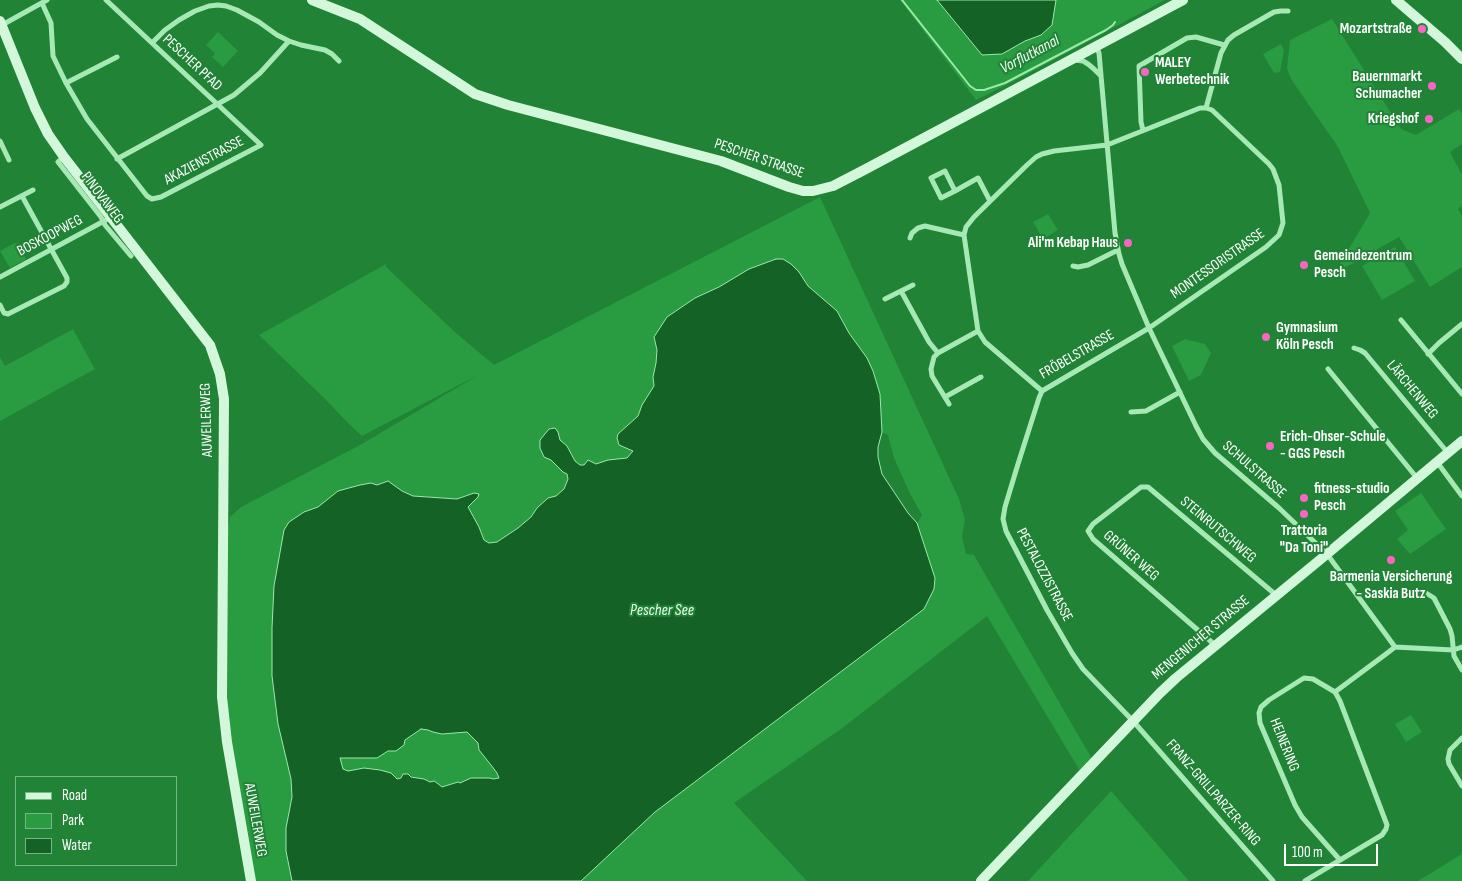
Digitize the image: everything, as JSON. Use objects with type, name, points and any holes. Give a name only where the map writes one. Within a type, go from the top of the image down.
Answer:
[{"type":"street","points":[[0,24],[47,0]]},
{"type":"street","name":"PESCHER PFAD","points":[[106,0],[261,145]]},
{"type":"street","name":"PESCHER STRASSE","points":[[312,0],[360,20],[475,94],[508,105],[721,161],[803,191],[813,191],[833,186],[1183,0]]},
{"type":"street","points":[[1396,0],[1462,59]]},
{"type":"street","name":"AKAZIENSTRASSE","points":[[42,3],[51,23],[53,56],[66,83],[87,119],[147,196],[157,199],[261,145]]},
{"type":"street","points":[[152,43],[179,20],[195,11],[218,5],[237,10],[289,41],[325,50],[338,61]]},
{"type":"street","points":[[949,404],[932,376],[930,369],[938,353],[978,331],[964,235],[966,226],[1026,165],[1042,154],[1107,145],[1200,108],[1206,108],[1224,46],[1234,35],[1274,12],[1288,11]]},
{"type":"street","name":"AUWEILERWEG","points":[[0,24],[35,108],[48,134],[107,220],[210,345],[220,374],[224,399],[222,696],[226,742],[251,881]]},
{"type":"street","points":[[1143,130],[1139,66],[1187,38],[1196,37],[1224,46]]},
{"type":"street","points":[[118,159],[218,105],[240,91],[260,73],[289,41]]},
{"type":"street","name":"SCHULSTRASSE","points":[[1096,46],[1099,54],[1118,250],[1149,328],[1196,426],[1207,444],[1327,554]]},
{"type":"street","points":[[66,83],[117,57]]},
{"type":"street","points":[[1071,60],[1083,62],[1094,68],[1101,76]]},
{"type":"street","name":"MONTESSORISTRASSE","points":[[1149,328],[1266,247],[1279,235],[1282,229],[1279,185],[1273,169],[1212,110],[1206,108]]},
{"type":"street","points":[[0,141],[9,160]]},
{"type":"street","points":[[955,190],[945,171],[931,178],[941,198],[978,178],[990,201]]},
{"type":"street","points":[[0,207],[33,190]]},
{"type":"street","points":[[0,305],[4,313],[8,314],[64,286],[67,282],[67,278],[52,249],[22,196]]},
{"type":"street","name":"BOSKOOPWEG","points":[[0,277],[107,220]]},
{"type":"street","name":"PINOVAWEG","points":[[107,220],[131,256]]},
{"type":"street","points":[[910,238],[912,232],[925,226],[964,235]]},
{"type":"street","points":[[1074,266],[1088,265],[1118,250]]},
{"type":"street","points":[[884,299],[913,285]]},
{"type":"street","points":[[901,292],[938,353]]},
{"type":"street","points":[[1401,320],[1462,394]]},
{"type":"street","points":[[1428,354],[1462,324]]},
{"type":"street","name":"FRÖBELSTRASSE","points":[[978,331],[985,342],[1042,392],[1149,328]]},
{"type":"street","name":"LÄRCHENWEG","points":[[1354,348],[1365,353],[1448,453]]},
{"type":"street","points":[[1328,369],[1417,478]]},
{"type":"street","points":[[945,397],[981,377]]},
{"type":"street","name":"PESTALOZZISTRASSE","points":[[1042,392],[1038,398],[1005,507],[1003,519],[1006,531],[1072,653],[1083,669],[1133,721]]},
{"type":"street","points":[[1131,412],[1146,411],[1180,392]]},
{"type":"street","name":"MENGENICHER STRASSE","points":[[981,881],[1176,678],[1462,441]]},
{"type":"street","points":[[1437,462],[1462,496]]},
{"type":"street","name":"STEINRUTSCHWEG","points":[[1144,486],[1148,487],[1276,595]]},
{"type":"street","name":"GRÜNER WEG","points":[[1144,486],[1093,524],[1088,531],[1089,535],[1215,645]]},
{"type":"street","points":[[1327,554],[1395,647]]},
{"type":"street","points":[[1426,593],[1434,598],[1450,629],[1456,660],[1462,670]]},
{"type":"street","points":[[1305,881],[1382,835],[1387,825],[1335,692],[1395,647],[1454,650],[1462,647]]},
{"type":"street","name":"HEINERING","points":[[1335,692],[1312,679],[1304,678],[1269,700],[1262,708],[1259,718],[1295,805],[1302,817],[1340,860]]},
{"type":"street","name":"FRANZ-GRILLPARZER-RING","points":[[1133,721],[1273,881]]},
{"type":"street","points":[[1462,738],[1450,750],[1448,759],[1462,786]]},
{"type":"green space","points":[[900,0],[937,0],[982,55],[1002,54],[1025,41],[1041,35],[1052,25],[1056,0],[1165,0],[976,100]]},
{"type":"green space","points":[[1332,19],[1401,129],[1416,135],[1459,109],[1462,114],[1462,144],[1450,152],[1462,175],[1462,206],[1458,209],[1462,216],[1462,267],[1430,287],[1399,237],[1334,274],[1370,213],[1338,147],[1291,79],[1287,68],[1290,40]]},
{"type":"green space","points":[[218,32],[238,51],[223,67],[212,57],[215,53],[206,45]]},
{"type":"green space","points":[[1281,44],[1284,50],[1280,72],[1274,73],[1263,54]]},
{"type":"green space","points":[[820,197],[959,499],[965,520],[962,536],[966,554],[974,555],[1092,759],[1080,771],[987,616],[841,729],[734,803],[807,881],[581,881],[655,812],[924,609],[935,578],[917,523],[922,515],[910,494],[894,458],[888,435],[882,432],[880,394],[873,371],[867,358],[849,333],[837,311],[808,286],[791,264],[719,287],[695,298],[667,317],[654,337],[657,349],[653,377],[654,386],[642,405],[638,416],[618,434],[619,445],[633,452],[627,458],[580,465],[575,461],[567,446],[560,440],[555,428],[544,457],[551,460],[567,474],[568,479],[564,489],[556,496],[548,498],[537,508],[531,517],[497,542],[489,543],[484,540],[468,507],[478,497],[466,495],[457,499],[413,496],[388,481],[377,485],[371,483],[338,491],[318,507],[304,512],[284,530],[274,586],[272,676],[278,724],[291,779],[292,797],[286,828],[286,851],[292,881],[254,881],[231,743],[225,686],[226,536],[230,517],[241,507],[360,445],[480,374],[362,436],[259,335],[386,264],[386,267],[456,333],[494,365]]},
{"type":"green space","points":[[1048,214],[1058,230],[1043,239],[1033,222]]},
{"type":"green space","points":[[15,243],[18,244],[26,259],[10,268],[0,251]]},
{"type":"green space","points":[[1395,247],[1415,281],[1382,300],[1362,266]]},
{"type":"green space","points":[[73,329],[95,369],[0,421],[0,357],[5,366]]},
{"type":"green space","points":[[1185,339],[1205,344],[1211,353],[1201,375],[1189,381],[1172,346]]},
{"type":"green space","points":[[1421,493],[1446,529],[1410,554],[1397,539],[1408,530],[1395,511]]},
{"type":"green space","points":[[1411,715],[1422,732],[1406,742],[1395,724]]},
{"type":"green space","points":[[421,729],[428,729],[442,734],[467,732],[478,743],[479,750],[499,778],[471,778],[460,783],[442,787],[437,783],[410,775],[402,775],[401,778],[397,779],[391,773],[380,770],[364,768],[348,771],[343,769],[340,758],[376,758],[405,743],[405,740]]},
{"type":"green space","points":[[1111,791],[1189,881],[1028,881]]},
{"type":"green space","points":[[1462,854],[1462,881],[1418,881]]},
{"type":"water","points":[[937,0],[1056,0],[1052,25],[1041,35],[1025,41],[1002,54],[982,55]]},
{"type":"water","name":"Pescher See","points":[[776,259],[783,259],[791,264],[808,286],[837,311],[849,333],[867,358],[880,394],[882,432],[878,447],[878,457],[882,474],[908,513],[917,523],[935,578],[934,589],[924,609],[655,812],[581,881],[292,881],[286,851],[286,828],[292,797],[291,779],[278,724],[272,676],[274,586],[284,530],[289,522],[304,512],[318,507],[338,491],[371,483],[377,485],[388,481],[413,496],[457,499],[474,493],[479,494],[468,507],[484,540],[489,543],[497,542],[531,517],[537,508],[548,498],[556,496],[564,489],[568,479],[567,474],[551,460],[544,457],[540,448],[540,440],[549,429],[555,428],[560,440],[567,446],[575,461],[580,465],[584,465],[588,460],[596,464],[608,460],[627,458],[633,451],[619,445],[617,438],[618,434],[638,416],[642,405],[654,386],[653,377],[657,350],[654,337],[667,317],[695,298],[719,287],[749,269]],"holes":[[[421,729],[442,734],[467,732],[478,743],[479,750],[499,778],[471,778],[460,783],[442,787],[434,781],[430,782],[411,777],[408,774],[403,774],[401,778],[397,779],[391,773],[380,770],[364,768],[348,771],[343,769],[340,758],[377,758],[388,751],[396,751],[404,745],[405,740]]]},
{"type":"waterway","name":"Vorflutkanal","points":[[902,0],[970,86],[976,90],[984,90],[1005,83],[1106,30],[1115,22]]},
{"type":"place","name":"Mozartstraße","points":[[1422,29]]},
{"type":"place","name":"MALEY Werbetechnik","points":[[1145,72]]},
{"type":"place","name":"Bauernmarkt Schumacher","points":[[1432,86]]},
{"type":"place","name":"Kriegshof","points":[[1429,119]]},
{"type":"place","name":"Ali'm Kebap Haus","points":[[1128,243]]},
{"type":"place","name":"Gemeindezentrum Pesch","points":[[1304,265]]},
{"type":"place","name":"Gymnasium Köln Pesch","points":[[1266,337]]},
{"type":"place","name":"Erich-Ohser-Schule - GGS Pesch","points":[[1270,446]]},
{"type":"place","name":"fitness-studio Pesch","points":[[1304,498]]},
{"type":"place","name":"Trattoria \"Da Toni\"","points":[[1304,514]]},
{"type":"place","name":"Barmenia Versicherung - Saskia Butz","points":[[1391,560]]}]
